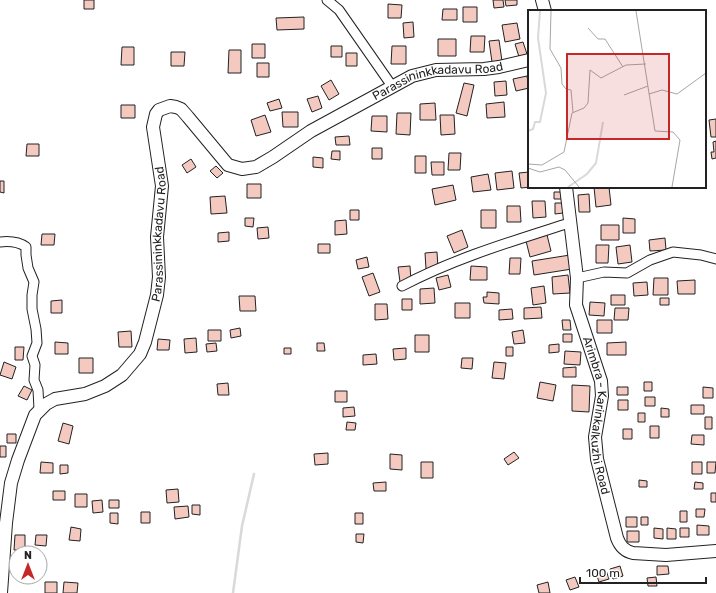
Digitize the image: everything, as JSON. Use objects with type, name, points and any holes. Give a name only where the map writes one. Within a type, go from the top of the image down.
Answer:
[{"type":"main road","points":[[542,0],[545,10]]},
{"type":"main road","name":"Parassininkkadavu Road","points":[[39,409],[55,399],[85,394],[105,386],[122,375],[140,354],[145,342],[157,295],[159,277],[157,237],[162,186],[153,127],[156,114],[159,110],[170,106],[181,109],[228,165],[242,169],[256,167],[311,131],[412,76],[436,70],[456,71],[499,67],[528,60]]},
{"type":"main road","name":"Arimbra - Karinkalkuzhi Road","points":[[566,188],[577,278],[576,305],[601,381],[602,396],[596,437],[597,459],[619,543],[627,551],[639,553],[666,555],[716,551]]},
{"type":"main road","points":[[2,593],[6,523],[11,483],[27,435],[39,409]]},
{"type":"street","points":[[327,0],[343,15],[392,86]]},
{"type":"street","points":[[402,286],[485,250],[570,223]]},
{"type":"street","points":[[0,242],[20,242],[26,247],[28,268],[34,282],[32,309],[37,343],[32,356],[35,365],[34,380],[38,390],[39,409]]},
{"type":"street","points":[[577,278],[604,272],[627,273],[650,260],[673,252],[701,255],[716,259]]},
{"type":"building","points":[[84,0],[94,0],[94,9],[84,9]]},
{"type":"building","points":[[493,0],[503,0],[504,7],[494,8]]},
{"type":"building","points":[[505,0],[517,0],[517,5],[506,6]]},
{"type":"building","points":[[388,4],[402,5],[401,18],[388,18]]},
{"type":"building","points":[[463,7],[477,7],[477,22],[463,22]]},
{"type":"building","points":[[443,9],[457,9],[457,20],[442,20]]},
{"type":"building","points":[[304,17],[304,29],[277,30],[276,18]]},
{"type":"building","points":[[413,22],[414,37],[404,38],[403,23]]},
{"type":"building","points":[[517,23],[520,39],[505,42],[502,25]]},
{"type":"building","points":[[471,36],[485,36],[484,52],[470,52]]},
{"type":"building","points":[[438,39],[456,39],[456,56],[438,56]]},
{"type":"building","points":[[499,40],[502,61],[492,62],[489,41]]},
{"type":"building","points":[[523,42],[527,54],[519,57],[515,44]]},
{"type":"building","points":[[252,44],[265,44],[265,58],[252,58]]},
{"type":"building","points":[[331,46],[342,46],[342,57],[331,57]]},
{"type":"building","points":[[392,46],[406,46],[406,64],[391,64]]},
{"type":"building","points":[[122,47],[134,47],[134,65],[121,65]]},
{"type":"building","points":[[229,50],[241,50],[241,73],[228,73]]},
{"type":"building","points":[[171,52],[185,52],[184,66],[171,66]]},
{"type":"building","points":[[346,53],[357,53],[357,66],[346,66]]},
{"type":"building","points":[[257,63],[269,63],[269,77],[257,77]]},
{"type":"building","points":[[527,76],[528,88],[516,91],[513,79]]},
{"type":"building","points":[[331,80],[339,94],[329,100],[321,86]]},
{"type":"building","points":[[506,81],[507,95],[495,96],[494,82]]},
{"type":"building","points":[[464,83],[474,85],[467,116],[456,113]]},
{"type":"building","points":[[318,96],[322,108],[312,112],[307,99]]},
{"type":"building","points":[[279,99],[282,108],[270,111],[267,103]]},
{"type":"building","points":[[504,102],[505,117],[487,118],[486,104]]},
{"type":"building","points":[[435,103],[436,120],[420,120],[420,104]]},
{"type":"building","points":[[121,105],[135,105],[135,118],[121,118]]},
{"type":"building","points":[[282,112],[298,112],[298,127],[283,127]]},
{"type":"building","points":[[397,113],[411,113],[410,135],[396,134]]},
{"type":"building","points":[[265,115],[271,132],[256,136],[251,120]]},
{"type":"building","points":[[440,115],[454,115],[455,134],[441,135]]},
{"type":"building","points":[[372,116],[387,116],[387,132],[371,131]]},
{"type":"building","points":[[716,119],[716,137],[711,137],[709,120]]},
{"type":"building","points":[[349,136],[350,145],[336,145],[335,137]]},
{"type":"building","points":[[716,141],[716,158],[712,159],[711,152],[714,152],[713,142]]},
{"type":"building","points":[[27,144],[39,144],[39,156],[26,156]]},
{"type":"building","points":[[372,148],[382,148],[382,159],[372,159]]},
{"type":"building","points":[[332,151],[340,151],[340,160],[331,159]]},
{"type":"building","points":[[449,153],[461,153],[460,170],[448,170]]},
{"type":"building","points":[[415,156],[426,156],[426,173],[415,173]]},
{"type":"building","points":[[313,157],[323,158],[323,168],[313,167]]},
{"type":"building","points":[[191,159],[196,167],[187,173],[182,165]]},
{"type":"building","points":[[431,162],[444,162],[444,175],[432,175]]},
{"type":"building","points":[[216,166],[223,173],[217,178],[210,171]]},
{"type":"building","points":[[512,171],[514,188],[497,190],[495,173]]},
{"type":"building","points":[[528,172],[528,187],[521,188],[519,173]]},
{"type":"building","points":[[488,174],[491,190],[473,192],[471,177]]},
{"type":"building","points":[[0,181],[4,181],[4,193],[0,192]]},
{"type":"building","points":[[247,184],[261,184],[261,198],[247,198]]},
{"type":"building","points":[[453,185],[456,200],[435,205],[432,189]]},
{"type":"building","points":[[594,188],[609,188],[611,205],[596,207]]},
{"type":"building","points":[[554,192],[563,192],[563,199],[554,199]]},
{"type":"building","points":[[589,194],[590,212],[579,212],[578,195]]},
{"type":"building","points":[[225,196],[227,213],[211,214],[210,197]]},
{"type":"building","points":[[532,201],[545,201],[546,217],[533,218]]},
{"type":"building","points":[[555,203],[563,203],[563,213],[555,214]]},
{"type":"building","points":[[507,206],[520,206],[521,222],[507,222]]},
{"type":"building","points":[[350,210],[359,210],[359,220],[350,220]]},
{"type":"building","points":[[481,210],[496,210],[496,228],[481,228]]},
{"type":"building","points":[[245,218],[254,218],[253,227],[245,226]]},
{"type":"building","points":[[623,218],[635,219],[635,233],[623,233]]},
{"type":"building","points":[[346,220],[347,234],[335,235],[335,221]]},
{"type":"building","points":[[601,225],[619,225],[619,240],[601,240]]},
{"type":"building","points":[[268,227],[269,238],[258,239],[257,228]]},
{"type":"building","points":[[462,230],[468,247],[454,253],[447,236]]},
{"type":"building","points":[[229,232],[229,241],[218,242],[218,233]]},
{"type":"building","points":[[42,234],[55,234],[54,245],[41,245]]},
{"type":"building","points":[[547,235],[551,251],[530,257],[526,241]]},
{"type":"building","points":[[665,238],[666,250],[650,251],[649,240]]},
{"type":"building","points":[[318,244],[330,244],[330,253],[318,253]]},
{"type":"building","points":[[596,245],[609,245],[608,263],[596,263]]},
{"type":"building","points":[[630,245],[632,262],[618,264],[616,247]]},
{"type":"building","points":[[437,252],[438,268],[426,269],[425,253]]},
{"type":"building","points":[[570,255],[572,269],[534,275],[532,261]]},
{"type":"building","points":[[367,257],[369,267],[358,269],[356,260]]},
{"type":"building","points":[[510,258],[521,258],[520,274],[509,274]]},
{"type":"building","points":[[410,266],[411,281],[400,282],[398,267]]},
{"type":"building","points":[[471,266],[487,267],[487,280],[470,280]]},
{"type":"building","points":[[373,273],[380,292],[369,296],[362,277]]},
{"type":"building","points":[[448,275],[451,287],[439,290],[436,278]]},
{"type":"building","points":[[568,275],[570,293],[553,294],[552,277]]},
{"type":"building","points":[[654,278],[668,278],[668,295],[653,295]]},
{"type":"building","points":[[695,280],[695,294],[678,294],[677,281]]},
{"type":"building","points":[[647,282],[648,295],[634,296],[633,283]]},
{"type":"building","points":[[544,286],[546,303],[533,305],[531,288]]},
{"type":"building","points":[[434,288],[435,303],[420,304],[420,289]]},
{"type":"building","points":[[487,292],[499,293],[499,304],[484,303],[483,297],[487,297]]},
{"type":"building","points":[[611,295],[625,295],[625,305],[611,305]]},
{"type":"building","points":[[239,296],[255,296],[256,311],[240,311]]},
{"type":"building","points":[[660,298],[669,298],[669,305],[660,305]]},
{"type":"building","points":[[402,299],[412,299],[412,310],[402,310]]},
{"type":"building","points":[[62,300],[62,313],[51,313],[51,301]]},
{"type":"building","points":[[590,302],[605,303],[604,316],[589,315]]},
{"type":"building","points":[[455,303],[470,303],[470,318],[455,318]]},
{"type":"building","points":[[375,304],[387,304],[388,319],[375,320]]},
{"type":"building","points":[[541,307],[542,318],[524,319],[524,308]]},
{"type":"building","points":[[615,308],[629,308],[628,320],[614,320]]},
{"type":"building","points":[[512,309],[513,319],[499,320],[499,310]]},
{"type":"building","points":[[562,320],[570,320],[571,330],[563,330]]},
{"type":"building","points":[[597,320],[612,320],[612,333],[597,333]]},
{"type":"building","points":[[240,328],[241,336],[231,338],[230,330]]},
{"type":"building","points":[[208,330],[221,330],[221,341],[208,341]]},
{"type":"building","points":[[523,330],[525,343],[514,344],[512,332]]},
{"type":"building","points":[[131,331],[132,347],[119,347],[118,332]]},
{"type":"building","points":[[563,334],[572,334],[572,342],[563,342]]},
{"type":"building","points":[[415,335],[429,335],[429,352],[415,352]]},
{"type":"building","points":[[196,338],[197,352],[185,353],[184,339]]},
{"type":"building","points":[[158,339],[170,340],[169,350],[157,350]]},
{"type":"building","points":[[55,342],[68,343],[68,354],[55,354]]},
{"type":"building","points":[[626,342],[626,355],[607,355],[607,343]]},
{"type":"building","points":[[216,343],[217,351],[207,352],[206,344]]},
{"type":"building","points":[[317,343],[324,343],[325,351],[317,351]]},
{"type":"building","points":[[559,344],[559,352],[549,353],[549,345]]},
{"type":"building","points":[[15,347],[24,347],[23,360],[15,360]]},
{"type":"building","points":[[506,347],[513,347],[513,356],[506,356]]},
{"type":"building","points":[[284,348],[291,348],[291,354],[284,354]]},
{"type":"building","points":[[406,348],[406,359],[394,360],[393,349]]},
{"type":"building","points":[[565,351],[581,352],[580,365],[564,364]]},
{"type":"building","points":[[376,354],[377,364],[363,365],[363,355]]},
{"type":"building","points":[[79,358],[93,358],[93,373],[79,373]]},
{"type":"building","points":[[462,358],[473,358],[472,369],[461,368]]},
{"type":"building","points":[[4,362],[16,367],[12,379],[0,375]]},
{"type":"building","points":[[494,362],[506,363],[504,379],[492,378]]},
{"type":"building","points":[[576,367],[576,377],[563,377],[563,368]]},
{"type":"building","points":[[540,382],[556,385],[553,401],[537,398]]},
{"type":"building","points":[[644,382],[652,382],[652,391],[644,391]]},
{"type":"building","points":[[228,383],[229,395],[218,395],[217,384]]},
{"type":"building","points":[[572,385],[590,386],[589,412],[572,411]]},
{"type":"building","points":[[24,386],[32,390],[27,400],[18,396]]},
{"type":"building","points":[[617,387],[628,387],[628,395],[617,395]]},
{"type":"building","points":[[703,387],[713,388],[713,398],[703,398]]},
{"type":"building","points":[[335,391],[347,391],[347,402],[335,402]]},
{"type":"building","points":[[645,397],[655,397],[655,406],[645,406]]},
{"type":"building","points":[[618,400],[628,400],[628,410],[618,410]]},
{"type":"building","points":[[691,405],[704,405],[704,414],[691,414]]},
{"type":"building","points":[[354,407],[355,416],[343,417],[343,408]]},
{"type":"building","points":[[661,408],[669,409],[669,417],[661,417]]},
{"type":"building","points":[[638,413],[645,413],[645,422],[638,422]]},
{"type":"building","points":[[705,417],[712,417],[712,429],[705,429]]},
{"type":"building","points":[[347,422],[356,423],[355,430],[346,430]]},
{"type":"building","points":[[63,423],[73,426],[69,444],[58,441]]},
{"type":"building","points":[[650,426],[659,426],[659,438],[650,438]]},
{"type":"building","points":[[623,429],[632,429],[632,439],[623,439]]},
{"type":"building","points":[[7,434],[16,434],[16,443],[7,443]]},
{"type":"building","points":[[692,435],[704,435],[704,445],[691,444]]},
{"type":"building","points":[[0,446],[6,446],[6,457],[0,457]]},
{"type":"building","points":[[514,452],[519,458],[508,465],[504,459]]},
{"type":"building","points":[[328,453],[328,464],[315,465],[314,454]]},
{"type":"building","points":[[390,454],[402,455],[402,470],[390,469]]},
{"type":"building","points":[[41,462],[53,463],[53,473],[40,473]]},
{"type":"building","points":[[421,462],[433,462],[433,478],[421,478]]},
{"type":"building","points":[[692,462],[702,462],[702,474],[692,474]]},
{"type":"building","points":[[707,462],[716,462],[715,473],[707,473]]},
{"type":"building","points":[[60,465],[68,465],[68,473],[60,474]]},
{"type":"building","points":[[639,480],[647,481],[647,487],[639,487]]},
{"type":"building","points":[[386,482],[386,491],[374,491],[373,483]]},
{"type":"building","points":[[695,482],[703,483],[703,489],[694,489]]},
{"type":"building","points":[[178,489],[179,502],[167,503],[166,490]]},
{"type":"building","points":[[53,491],[65,491],[65,500],[53,500]]},
{"type":"building","points":[[711,493],[716,493],[716,502],[711,502]]},
{"type":"building","points":[[75,494],[87,494],[87,507],[75,507]]},
{"type":"building","points":[[102,500],[103,512],[93,513],[92,501]]},
{"type":"building","points":[[109,500],[119,500],[119,508],[109,508]]},
{"type":"building","points":[[192,505],[200,505],[200,515],[192,514]]},
{"type":"building","points":[[188,506],[189,517],[175,519],[174,507]]},
{"type":"building","points":[[696,509],[705,509],[704,517],[696,517]]},
{"type":"building","points":[[680,511],[687,511],[687,522],[680,522]]},
{"type":"building","points":[[141,512],[150,512],[150,523],[141,523]]},
{"type":"building","points":[[110,513],[118,513],[118,524],[110,523]]},
{"type":"building","points":[[355,513],[363,513],[363,524],[355,524]]},
{"type":"building","points":[[626,517],[637,517],[637,527],[626,527]]},
{"type":"building","points":[[641,517],[648,517],[648,525],[641,525]]},
{"type":"building","points":[[697,525],[709,526],[709,535],[697,535]]},
{"type":"building","points":[[71,527],[81,529],[80,541],[69,540]]},
{"type":"building","points":[[654,528],[663,529],[663,539],[654,538]]},
{"type":"building","points":[[667,528],[676,529],[676,539],[667,539]]},
{"type":"building","points":[[680,528],[689,528],[689,537],[680,537]]},
{"type":"building","points":[[627,531],[639,531],[639,542],[627,542]]},
{"type":"building","points":[[356,534],[364,534],[363,543],[356,542]]},
{"type":"building","points":[[15,535],[25,535],[25,545],[14,545]]},
{"type":"building","points":[[36,535],[47,535],[46,545],[35,545]]},
{"type":"building","points":[[620,566],[623,576],[613,579],[610,569]]},
{"type":"building","points":[[657,566],[668,566],[669,574],[657,575]]},
{"type":"building","points":[[606,570],[609,579],[599,582],[596,573]]},
{"type":"building","points":[[575,577],[579,587],[570,590],[566,580]]},
{"type":"building","points":[[656,577],[657,586],[648,586],[647,578]]},
{"type":"building","points":[[48,582],[57,582],[57,593],[45,593],[45,585],[48,585]]},
{"type":"building","points":[[64,582],[78,583],[77,593],[63,593]]},
{"type":"building","points":[[548,582],[550,593],[539,593],[537,585]]},
{"type":"waterway","points":[[233,593],[242,526],[254,474]]}]
